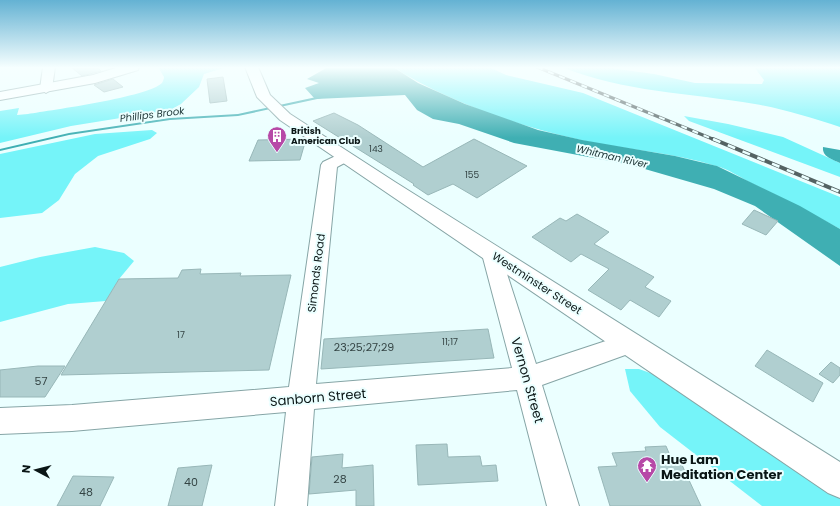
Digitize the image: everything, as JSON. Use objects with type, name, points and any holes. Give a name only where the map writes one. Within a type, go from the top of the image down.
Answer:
[{"type":"main road","points":[[0,96],[35,91]]},
{"type":"main road","name":"Westminster Street","points":[[261,91],[264,97],[285,117],[344,157],[840,481]]},
{"type":"street","name":"Simonds Road","points":[[301,398],[330,165],[344,157]]},
{"type":"street","name":"Vernon Street","points":[[492,254],[563,506]]},
{"type":"street","name":"Sanborn Street","points":[[0,421],[72,418],[528,378],[630,343]]},
{"type":"street","points":[[291,506],[301,398]]},
{"type":"shaded area","points":[[146,91],[195,91],[181,104],[170,110],[71,126],[0,143],[0,111],[19,108],[17,115],[28,114],[99,102]]},
{"type":"shaded area","points":[[437,91],[573,91],[583,93],[840,197],[840,229],[720,167],[683,157],[581,140],[532,128],[460,102]]},
{"type":"shaded area","points":[[655,91],[840,91],[840,127],[766,106]]},
{"type":"shaded area","points":[[684,116],[728,124],[783,137],[840,163],[840,177],[689,121]]},
{"type":"shaded area","points":[[152,130],[157,133],[150,139],[98,156],[75,174],[59,200],[42,213],[0,218],[0,154],[95,134]]},
{"type":"shaded area","points":[[95,247],[124,253],[134,261],[119,279],[106,301],[68,304],[0,322],[0,267],[40,257]]},
{"type":"shaded area","points":[[625,369],[639,369],[653,374],[806,473],[840,497],[840,506],[762,506],[660,427],[630,391]]},
{"type":"water","name":"Whitman River","points":[[307,91],[435,91],[465,104],[538,130],[582,140],[675,156],[717,166],[800,206],[840,229],[840,266],[755,206],[714,189],[631,165],[514,143],[459,124],[433,119],[417,110],[405,95],[315,99]]},
{"type":"water","points":[[823,147],[840,150],[840,163],[826,155]]},
{"type":"building","points":[[208,91],[225,91],[227,101],[210,103]]},
{"type":"building","points":[[334,113],[358,125],[423,167],[474,139],[527,166],[477,198],[453,184],[428,195],[413,185],[414,184],[313,121]]},
{"type":"building","name":"British American Club","points":[[306,139],[300,160],[249,161],[258,140]]},
{"type":"building","points":[[754,210],[778,221],[766,235],[742,224]]},
{"type":"building","points":[[577,214],[609,232],[594,244],[654,277],[645,287],[671,301],[659,317],[630,300],[621,310],[588,290],[609,269],[581,254],[571,262],[532,237],[560,218],[566,221]]},
{"type":"building","points":[[201,269],[200,274],[241,273],[240,276],[291,275],[269,370],[61,375],[119,279],[178,278],[182,270]]},
{"type":"building","points":[[488,329],[494,358],[321,369],[324,339]]},
{"type":"building","points":[[767,350],[823,383],[813,402],[755,366]]},
{"type":"building","points":[[831,362],[840,368],[840,375],[833,383],[819,374]]},
{"type":"building","points":[[38,366],[65,366],[45,397],[0,397],[0,370]]},
{"type":"building","points":[[447,444],[448,457],[480,456],[482,466],[496,465],[498,481],[418,485],[416,445]]},
{"type":"building","name":"Hue Lam Meditation Center","points":[[666,446],[674,465],[682,465],[701,506],[610,506],[598,467],[617,466],[612,453],[646,451],[645,447]]},
{"type":"building","points":[[343,454],[342,468],[373,465],[374,506],[356,506],[356,490],[309,494],[312,457]]},
{"type":"building","points":[[212,465],[202,506],[168,506],[178,468]]},
{"type":"building","points":[[73,476],[114,477],[100,506],[57,506]]},
{"type":"waterway","name":"Phillips Brook","points":[[0,150],[69,134],[170,119],[238,115],[321,97]]},
{"type":"railway","points":[[595,91],[715,140]]},
{"type":"railway","points":[[713,139],[840,192]]},
{"type":"place","name":"British American Club","points":[[277,153]]},
{"type":"place","name":"Hue Lam Meditation Center","points":[[647,483]]}]
